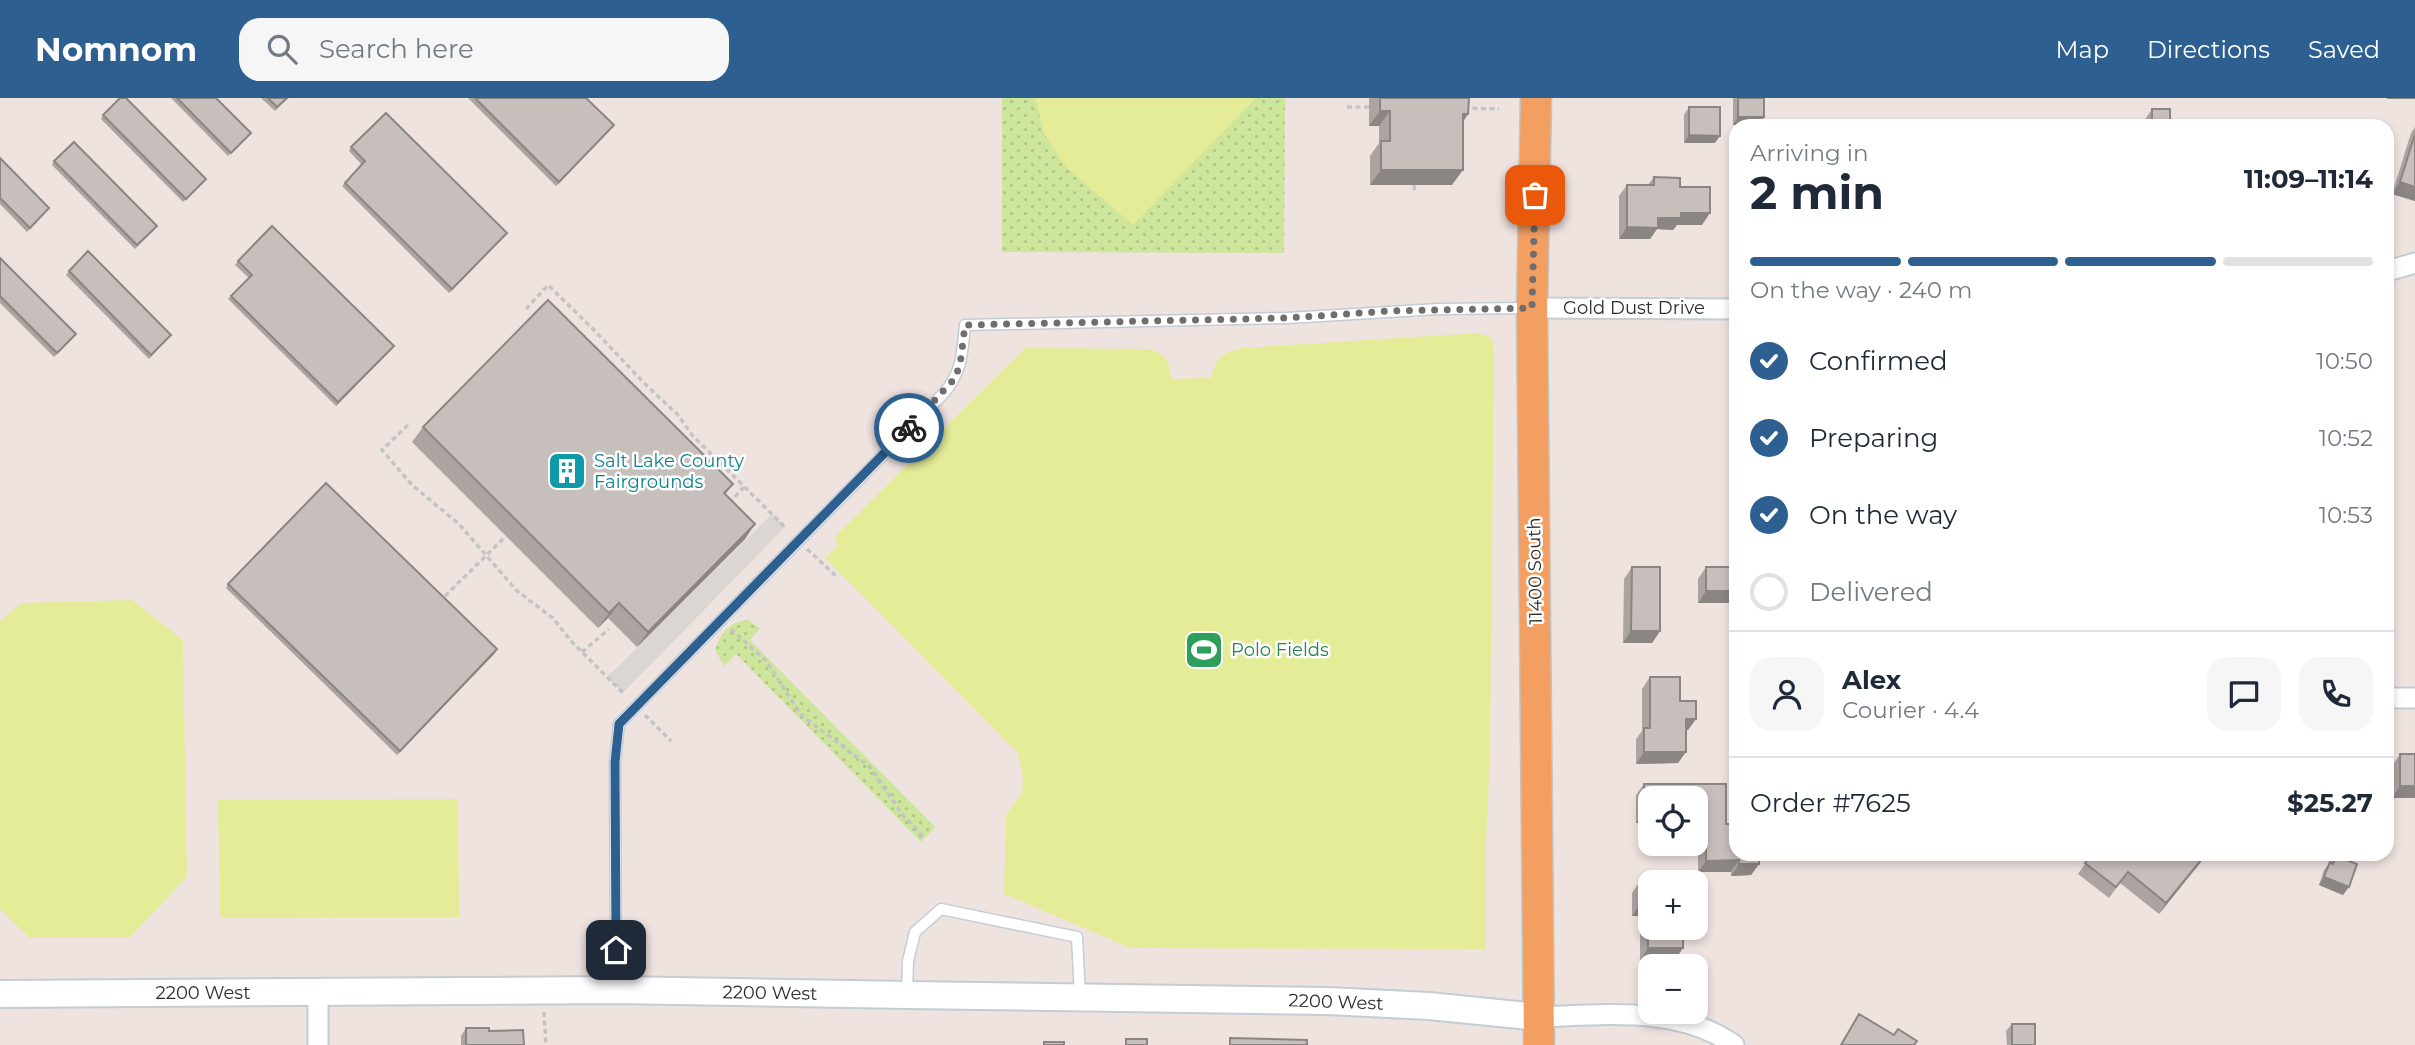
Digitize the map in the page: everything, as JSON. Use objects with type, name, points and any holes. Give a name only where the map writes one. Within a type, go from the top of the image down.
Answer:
[{"type":"main road","name":"11400 South","points":[[1536,98],[1532,308],[1539,1031]]},
{"type":"street","points":[[2394,269],[2415,264]]},
{"type":"street","name":"Gold Dust Drive","points":[[1532,308],[1729,309]]},
{"type":"street","points":[[2394,698],[2415,698]]},
{"type":"street","name":"2200 West","points":[[0,994],[616,990],[1341,1002],[1429,1006],[1539,1031]]},
{"type":"street","points":[[318,992],[318,1045]]},
{"type":"street","points":[[1539,1031],[1633,1014],[1682,1021],[1734,1045]]},
{"type":"lane","points":[[616,990],[615,762],[619,724],[945,392],[956,377],[965,325],[1287,318],[1389,311],[1532,308]]},
{"type":"lane","points":[[907,995],[908,961],[915,932],[941,908],[1077,937],[1080,997]]},
{"type":"path","points":[[1347,107],[1369,107]]},
{"type":"path","points":[[1458,108],[1499,109]]},
{"type":"path","points":[[1414,185],[1415,193]]},
{"type":"path","points":[[526,309],[548,285],[785,527]]},
{"type":"path","points":[[643,398],[651,390]]},
{"type":"path","points":[[408,425],[382,450],[412,485],[458,523],[517,591],[554,618],[582,652],[625,695]]},
{"type":"path","points":[[728,503],[744,487]]},
{"type":"path","points":[[445,596],[504,538]]},
{"type":"path","points":[[806,548],[836,576]]},
{"type":"path","points":[[730,627],[766,661],[801,715],[870,767],[902,814],[925,839]]},
{"type":"path","points":[[582,652],[609,629]]},
{"type":"path","points":[[645,715],[671,741]]},
{"type":"path","points":[[542,990],[546,1045]]},
{"type":"green space","points":[[1002,98],[1285,98],[1284,253],[1002,252]]},
{"type":"green space","points":[[1035,98],[1256,98],[1133,225],[1066,167],[1044,134]]},
{"type":"green space","name":"Polo Fields","points":[[1477,333],[1490,337],[1494,358],[1486,949],[1131,948],[1004,894],[1006,815],[1022,792],[1023,780],[1018,753],[825,558],[838,545],[834,538],[1025,348],[1149,349],[1166,359],[1171,379],[1211,378],[1220,358],[1242,348]]},
{"type":"green space","points":[[132,600],[183,640],[187,877],[130,937],[30,938],[0,909],[0,621],[21,603]]},
{"type":"green space","points":[[748,620],[760,628],[750,640],[935,827],[921,842],[736,654],[724,666],[715,650],[720,638],[731,626]]},
{"type":"green space","points":[[458,799],[459,917],[220,918],[218,800]]},
{"type":"shaded area","points":[[772,514],[785,527],[623,693],[607,677]]},
{"type":"building","points":[[120,98],[126,98],[206,179],[186,199],[103,115]]},
{"type":"building","points":[[177,98],[216,98],[251,133],[231,153]]},
{"type":"building","points":[[268,98],[287,98],[277,107]]},
{"type":"building","points":[[475,98],[586,98],[614,125],[559,182]]},
{"type":"building","points":[[1380,98],[1469,98],[1468,114],[1463,114],[1463,170],[1381,170],[1381,141],[1390,141],[1390,111],[1380,111]]},
{"type":"building","points":[[1738,98],[1764,98],[1764,117],[1738,117]]},
{"type":"building","points":[[1689,107],[1720,107],[1720,136],[1689,135]]},
{"type":"building","points":[[2152,109],[2170,109],[2170,119],[2152,119]]},
{"type":"building","points":[[386,113],[507,233],[452,289],[345,183],[365,161],[351,147]]},
{"type":"building","points":[[2415,134],[2415,187],[2400,182]]},
{"type":"building","points":[[74,142],[157,226],[137,245],[54,161]]},
{"type":"building","points":[[0,158],[49,208],[30,228],[0,198]]},
{"type":"building","points":[[1654,177],[1680,178],[1680,187],[1710,187],[1710,213],[1681,213],[1681,218],[1658,218],[1658,228],[1627,227],[1627,185],[1654,185]]},
{"type":"building","points":[[272,226],[394,346],[338,402],[231,296],[252,275],[238,261]]},
{"type":"building","points":[[88,251],[171,335],[151,355],[69,271]]},
{"type":"building","points":[[0,258],[76,334],[57,353],[0,296]]},
{"type":"building","name":"Salt Lake County Fairgrounds","points":[[548,300],[733,484],[724,493],[755,524],[648,632],[619,603],[609,613],[423,427]]},
{"type":"building","points":[[326,483],[497,649],[400,751],[228,584]]},
{"type":"building","points":[[1632,567],[1660,567],[1660,631],[1631,631]]},
{"type":"building","points":[[1706,567],[1729,567],[1729,591],[1706,591]]},
{"type":"building","points":[[1650,677],[1680,677],[1680,701],[1696,701],[1696,719],[1686,719],[1686,752],[1644,752],[1644,728],[1650,728]]},
{"type":"building","points":[[2400,754],[2415,754],[2415,786],[2400,786]]},
{"type":"building","points":[[1644,784],[1726,784],[1729,860],[1706,861],[1708,786]]},
{"type":"building","points":[[1739,861],[1759,861],[1759,864],[1739,864]]},
{"type":"building","points":[[2200,861],[2166,903],[2128,872],[2116,887],[2085,863]]},
{"type":"building","points":[[2334,861],[2349,861],[2357,864],[2349,887],[2324,877],[2330,862],[2333,864]]},
{"type":"building","points":[[1648,940],[1683,940],[1683,948],[1648,948]]},
{"type":"building","points":[[1859,1014],[1894,1035],[1898,1029],[1917,1041],[1914,1045],[1841,1045]]},
{"type":"building","points":[[2012,1024],[2035,1024],[2035,1045],[2012,1045]]},
{"type":"building","points":[[466,1028],[489,1028],[489,1031],[523,1030],[524,1045],[466,1045]]},
{"type":"building","points":[[1230,1038],[1307,1040],[1307,1045],[1230,1045]]},
{"type":"building","points":[[1126,1039],[1147,1039],[1147,1045],[1126,1045]]},
{"type":"building","points":[[1044,1042],[1064,1042],[1064,1045],[1044,1045]]},
{"type":"way so far","points":[[909,428],[956,377],[965,325],[1287,318],[1389,311],[1532,308],[1535,195]]},
{"type":"place","name":"Salt Lake County Fairgrounds","points":[[567,471]]},
{"type":"place","name":"Polo Fields","points":[[1204,650]]},
{"type":"route","points":[[616,950],[615,762],[619,724],[909,428]]}]
